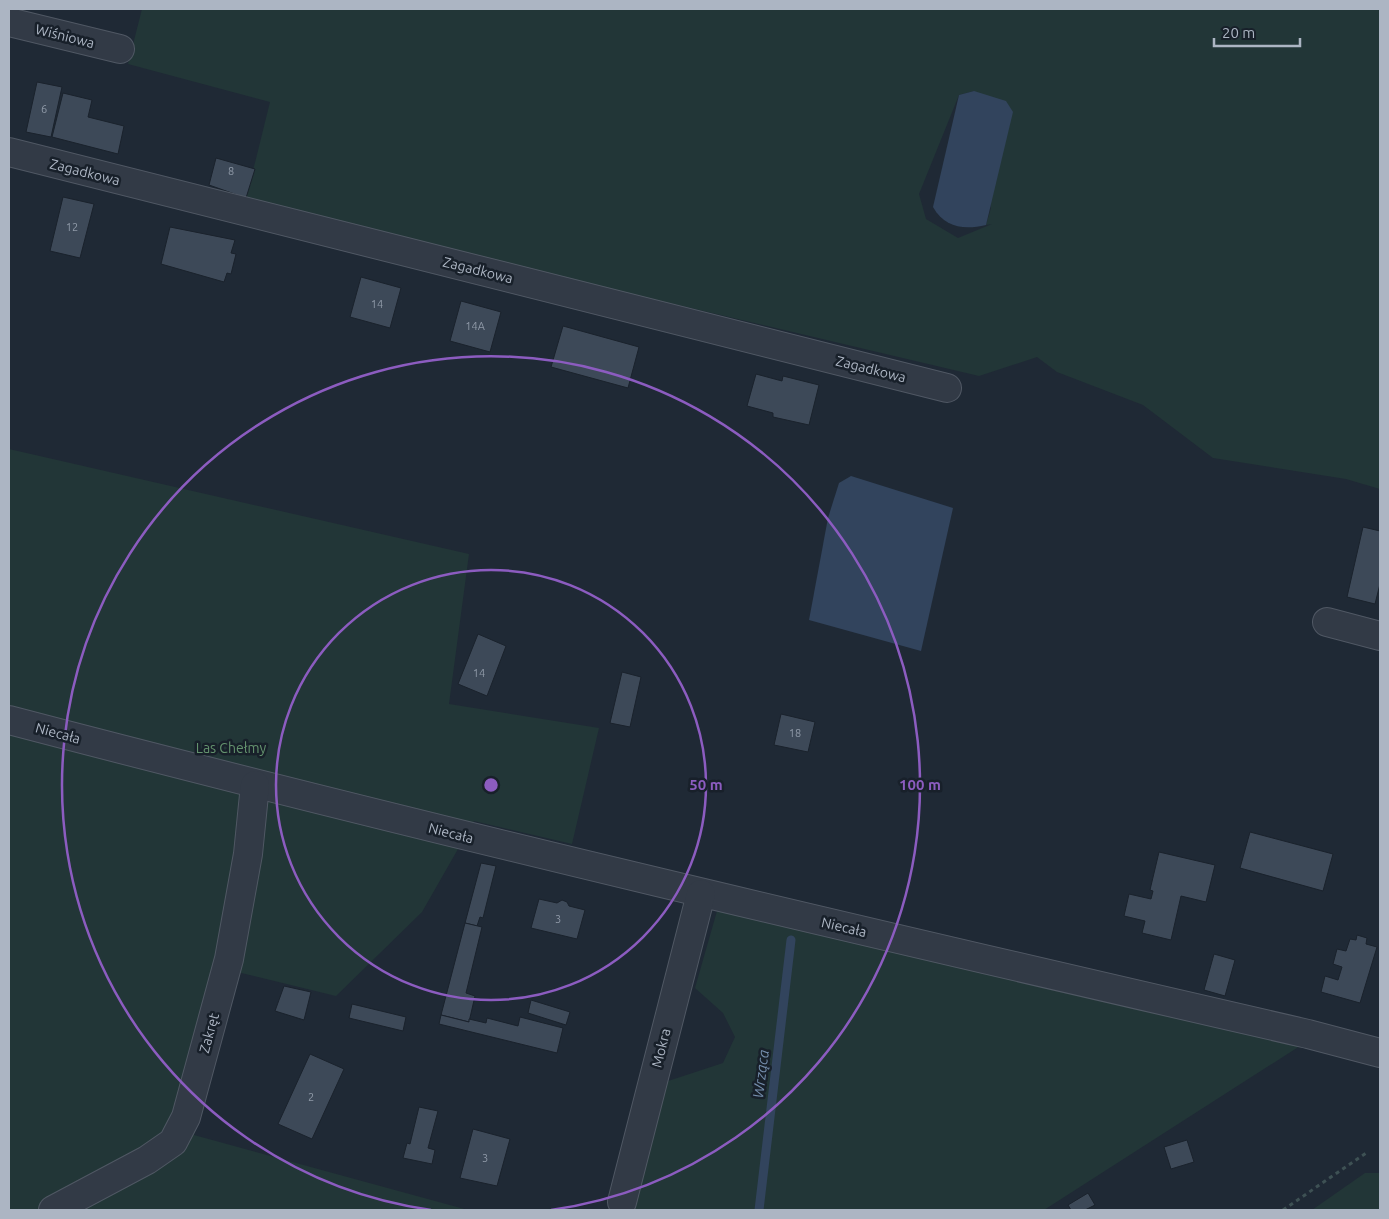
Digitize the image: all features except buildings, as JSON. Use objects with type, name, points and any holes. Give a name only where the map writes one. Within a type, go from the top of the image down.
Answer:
[{"type":"street","name":"Wiśniowa","points":[[9,22],[120,49]]},
{"type":"street","name":"Zagadkowa","points":[[9,152],[947,388]]},
{"type":"street","points":[[1328,622],[1380,636]]},
{"type":"street","name":"Niecała","points":[[9,720],[255,785],[701,894],[1380,1053]]},
{"type":"street","name":"Zakręt","points":[[53,1210],[173,1142],[186,1116],[229,959],[248,854],[255,785]]},
{"type":"street","name":"Mokra","points":[[622,1202],[701,894]]},
{"type":"path","points":[[1283,1210],[1366,1153]]},
{"type":"green space","points":[[142,9],[1380,9],[1380,489],[1346,479],[1213,458],[1143,405],[1057,372],[1037,357],[979,376],[245,203],[270,102],[128,64]],"holes":[[[974,91],[991,208],[986,225],[992,224],[958,238],[926,219],[919,194],[959,95]]]},
{"type":"green space","name":"Las Chełmy","points":[[9,449],[469,554],[449,704],[599,728],[572,844],[474,821],[422,912],[336,996],[237,972],[194,1135],[468,1210],[9,1210]]},
{"type":"green space","points":[[717,911],[882,946],[1303,1044],[1044,1210],[629,1210],[662,1083],[723,1063],[735,1037],[723,1013],[695,988]]},
{"type":"green space","points":[[1365,1173],[1380,1173],[1380,1210],[1312,1210]]},
{"type":"water","points":[[974,91],[1006,101],[1013,112],[986,225],[963,227],[956,226],[943,219],[933,207],[959,95]]},
{"type":"water","points":[[851,476],[953,508],[921,651],[809,620],[828,518],[839,483]]},
{"type":"waterway","name":"Wrząca","points":[[759,1210],[791,940]]}]
